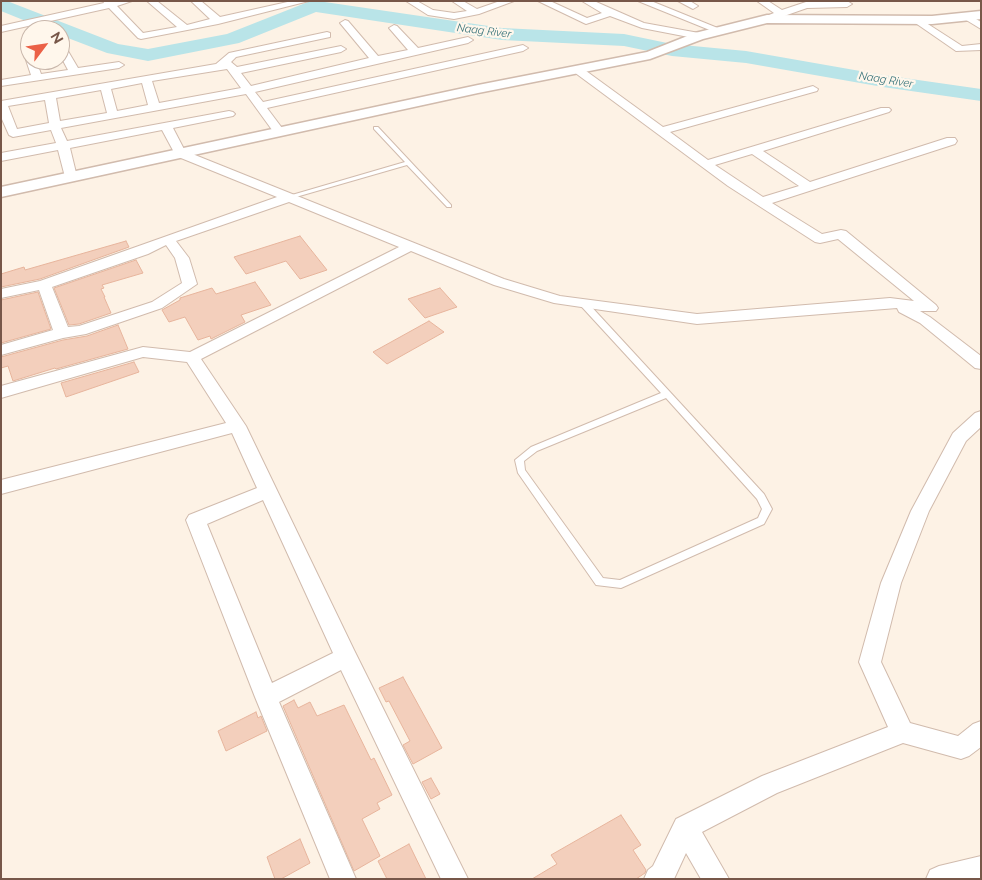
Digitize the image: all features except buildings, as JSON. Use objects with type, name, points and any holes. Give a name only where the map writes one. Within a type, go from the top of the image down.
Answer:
[{"type":"street","points":[[69,1],[79,12]]},
{"type":"street","points":[[1,29],[79,12],[108,3],[128,1]]},
{"type":"street","points":[[151,1],[185,28]]},
{"type":"street","points":[[195,1],[218,21]]},
{"type":"street","points":[[108,3],[141,36],[218,21],[250,9],[305,1]]},
{"type":"street","points":[[410,1],[431,13],[454,16],[476,12],[503,2]]},
{"type":"street","points":[[456,1],[476,12]]},
{"type":"street","points":[[542,1],[586,21],[610,13]]},
{"type":"street","points":[[586,1],[610,13],[642,25],[699,36]]},
{"type":"street","points":[[642,1],[720,31]]},
{"type":"street","points":[[668,11],[693,6],[682,1]]},
{"type":"street","points":[[761,1],[782,14]]},
{"type":"street","points":[[1,192],[650,55],[699,36],[782,14],[802,3],[845,2],[863,20]]},
{"type":"street","points":[[767,19],[917,20],[981,15]]},
{"type":"street","points":[[966,16],[981,26]]},
{"type":"street","points":[[917,20],[960,50],[981,47]]},
{"type":"street","points":[[345,23],[376,60]]},
{"type":"street","points":[[394,28],[415,51]]},
{"type":"street","points":[[220,66],[233,55],[327,35]]},
{"type":"street","points":[[279,132],[249,90],[230,65],[2,104],[7,134],[249,90],[468,40]]},
{"type":"street","points":[[260,106],[524,48]]},
{"type":"street","points":[[235,71],[341,49]]},
{"type":"street","points":[[70,63],[75,72]]},
{"type":"street","points":[[1,84],[119,66]]},
{"type":"street","points":[[34,70],[36,78]]},
{"type":"street","points":[[166,126],[180,154],[499,282],[559,300],[697,319],[890,303],[931,308],[841,234],[820,239],[706,164],[578,70]]},
{"type":"street","points":[[185,72],[198,100]]},
{"type":"street","points":[[146,79],[155,108]]},
{"type":"street","points":[[105,87],[113,116]]},
{"type":"street","points":[[662,132],[814,89]]},
{"type":"street","points":[[50,96],[55,126],[63,145],[71,177]]},
{"type":"street","points":[[706,164],[885,110]]},
{"type":"street","points":[[1,157],[229,114]]},
{"type":"street","points":[[762,202],[952,141]]},
{"type":"street","points":[[754,150],[809,187]]},
{"type":"street","points":[[1,294],[44,285],[143,251],[168,239],[287,198]]},
{"type":"street","points":[[1,350],[62,333],[82,331],[157,305],[190,284],[182,258],[168,239]]},
{"type":"street","points":[[1,392],[143,352],[192,357],[409,247]]},
{"type":"street","points":[[44,285],[62,333]]},
{"type":"street","points":[[890,303],[925,320],[979,365]]},
{"type":"street","points":[[192,357],[237,426],[454,879]]},
{"type":"street","points":[[902,732],[870,662],[892,583],[920,511],[959,437],[981,417]]},
{"type":"street","points":[[1,487],[237,426]]},
{"type":"street","points":[[267,491],[196,520],[266,697],[343,879]]},
{"type":"street","points":[[266,697],[346,657]]},
{"type":"street","points":[[657,879],[662,875],[684,828],[770,784],[882,742],[902,732],[961,748],[981,732]]},
{"type":"street","points":[[684,828],[716,879]]},
{"type":"street","points":[[939,879],[981,869]]},
{"type":"lane","points":[[376,128],[449,206]]},
{"type":"lane","points":[[287,198],[408,163]]},
{"type":"lane","points":[[584,304],[667,394],[760,497],[767,509],[761,521],[621,584],[600,582],[521,471],[519,460],[534,449],[667,394]]},
{"type":"waterway","name":"Naag River","points":[[1,5],[114,49],[148,55],[232,39],[314,6],[502,34],[624,40],[672,50],[746,57],[883,81],[981,95]]}]
